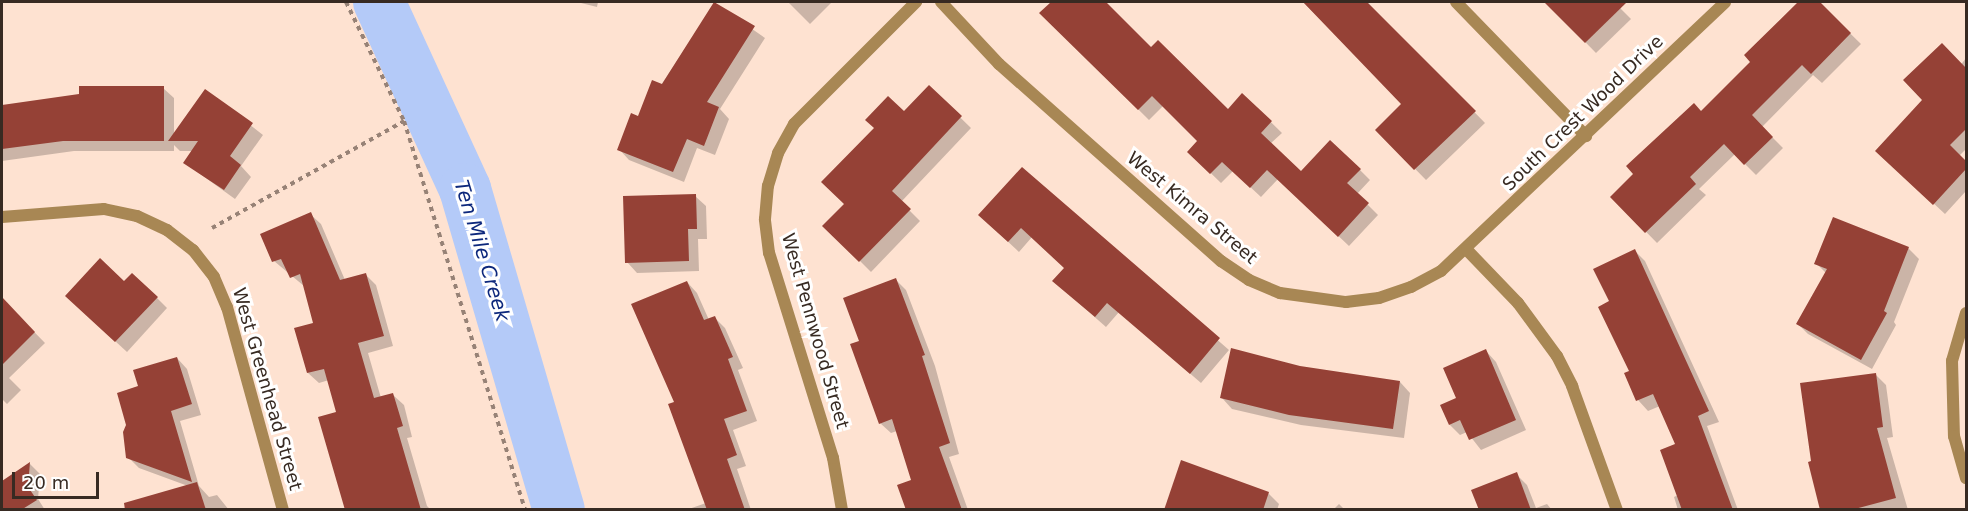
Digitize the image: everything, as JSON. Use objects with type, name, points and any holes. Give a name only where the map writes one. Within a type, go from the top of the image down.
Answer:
[{"type":"street","name":"West Pennwood Street","points":[[842,510],[833,458],[769,253],[765,219],[768,186],[778,153],[794,124],[916,2]]},
{"type":"street","name":"West Kimra Street","points":[[941,2],[999,64],[1221,261],[1249,280],[1280,293],[1313,301],[1379,298],[1441,272],[1467,250]]},
{"type":"street","points":[[1456,2],[1586,136]]},
{"type":"street","name":"South Crest Wood Drive","points":[[1467,250],[1725,2]]},
{"type":"street","name":"West Greenhead Street","points":[[2,217],[104,209],[137,216],[167,230],[193,250],[214,277],[227,308],[283,510]]},
{"type":"street","points":[[1467,250],[1518,303],[1557,356],[1572,386],[1617,510]]},
{"type":"street","points":[[1965,318],[1953,372],[1954,436],[1966,478]]},
{"type":"path","points":[[346,2],[404,121],[525,510]]},
{"type":"path","points":[[212,228],[404,121]]},
{"type":"building","points":[[714,2],[755,26],[707,102],[719,107],[704,146],[687,139],[673,172],[617,150],[631,113],[638,116],[652,80],[662,84]]},
{"type":"building","points":[[1051,2],[1106,2],[1151,47],[1158,40],[1228,109],[1242,93],[1272,121],[1261,133],[1301,171],[1330,140],[1361,169],[1347,183],[1369,203],[1338,237],[1267,170],[1250,188],[1222,162],[1210,174],[1187,152],[1197,141],[1152,96],[1138,110],[1039,13]]},
{"type":"building","points":[[1303,2],[1367,2],[1476,111],[1414,170],[1375,130],[1401,104]]},
{"type":"building","points":[[1544,2],[1627,2],[1585,43]]},
{"type":"building","points":[[1798,2],[1820,2],[1851,33],[1811,74],[1802,65],[1752,115],[1773,137],[1744,165],[1724,144],[1690,177],[1696,184],[1645,233],[1610,197],[1633,174],[1626,166],[1694,103],[1701,111],[1750,62],[1744,55]]},
{"type":"building","points":[[1942,43],[1966,68],[1966,129],[1950,145],[1966,161],[1966,169],[1933,205],[1875,151],[1922,100],[1903,80]]},
{"type":"building","points":[[929,85],[962,116],[892,191],[911,209],[859,262],[822,226],[844,204],[821,182],[874,128],[865,120],[888,96],[904,111]]},
{"type":"building","points":[[79,86],[164,86],[164,141],[63,141],[2,149],[2,105],[79,94]]},
{"type":"building","points":[[205,89],[253,123],[230,156],[241,165],[224,190],[183,163],[198,141],[168,141]]},
{"type":"building","points":[[1022,167],[1220,338],[1190,374],[1107,303],[1095,317],[1052,281],[1064,268],[1021,228],[1008,242],[978,215]]},
{"type":"building","points":[[696,194],[697,229],[688,229],[689,261],[625,263],[623,196]]},
{"type":"building","points":[[311,212],[340,280],[366,273],[384,336],[358,343],[374,398],[393,393],[403,426],[397,428],[421,510],[345,510],[318,417],[336,412],[324,369],[307,373],[294,328],[313,323],[300,274],[290,278],[281,259],[272,262],[260,234]]},
{"type":"building","points":[[1833,217],[1909,247],[1884,311],[1887,313],[1861,360],[1796,324],[1827,269],[1814,264]]},
{"type":"building","points":[[1635,249],[1709,411],[1698,416],[1733,510],[1682,510],[1660,450],[1675,444],[1653,394],[1636,401],[1624,373],[1629,371],[1598,307],[1609,301],[1593,269]]},
{"type":"building","points":[[100,258],[124,281],[132,273],[158,297],[115,342],[65,296]]},
{"type":"building","points":[[896,278],[925,355],[922,356],[950,443],[939,447],[962,510],[906,510],[897,485],[911,480],[892,419],[879,424],[850,344],[859,341],[843,298]]},
{"type":"building","points":[[687,281],[704,320],[715,316],[733,357],[728,359],[747,411],[724,419],[737,455],[727,459],[745,510],[707,510],[668,404],[674,402],[631,304]]},
{"type":"building","points":[[2,297],[35,332],[2,365]]},
{"type":"building","points":[[1231,348],[1300,366],[1400,381],[1393,429],[1289,415],[1220,398]]},
{"type":"building","points":[[1486,349],[1516,420],[1469,440],[1460,420],[1449,425],[1440,405],[1456,398],[1443,368]]},
{"type":"building","points":[[177,357],[192,404],[171,411],[192,482],[126,458],[123,432],[126,425],[117,393],[138,386],[133,370]]},
{"type":"building","points":[[1876,373],[1883,427],[1877,428],[1896,498],[1851,510],[1820,510],[1808,462],[1811,461],[1800,383]]},
{"type":"building","points":[[1181,460],[1269,492],[1263,510],[1164,510]]},
{"type":"building","points":[[30,462],[28,487],[37,500],[21,510],[2,510],[2,481]]},
{"type":"building","points":[[1517,472],[1531,510],[1479,510],[1471,490]]},
{"type":"building","points":[[197,482],[206,510],[125,510],[124,503]]},
{"type":"waterway","name":"Ten Mile Creek","points":[[379,2],[465,189],[559,510]]}]
